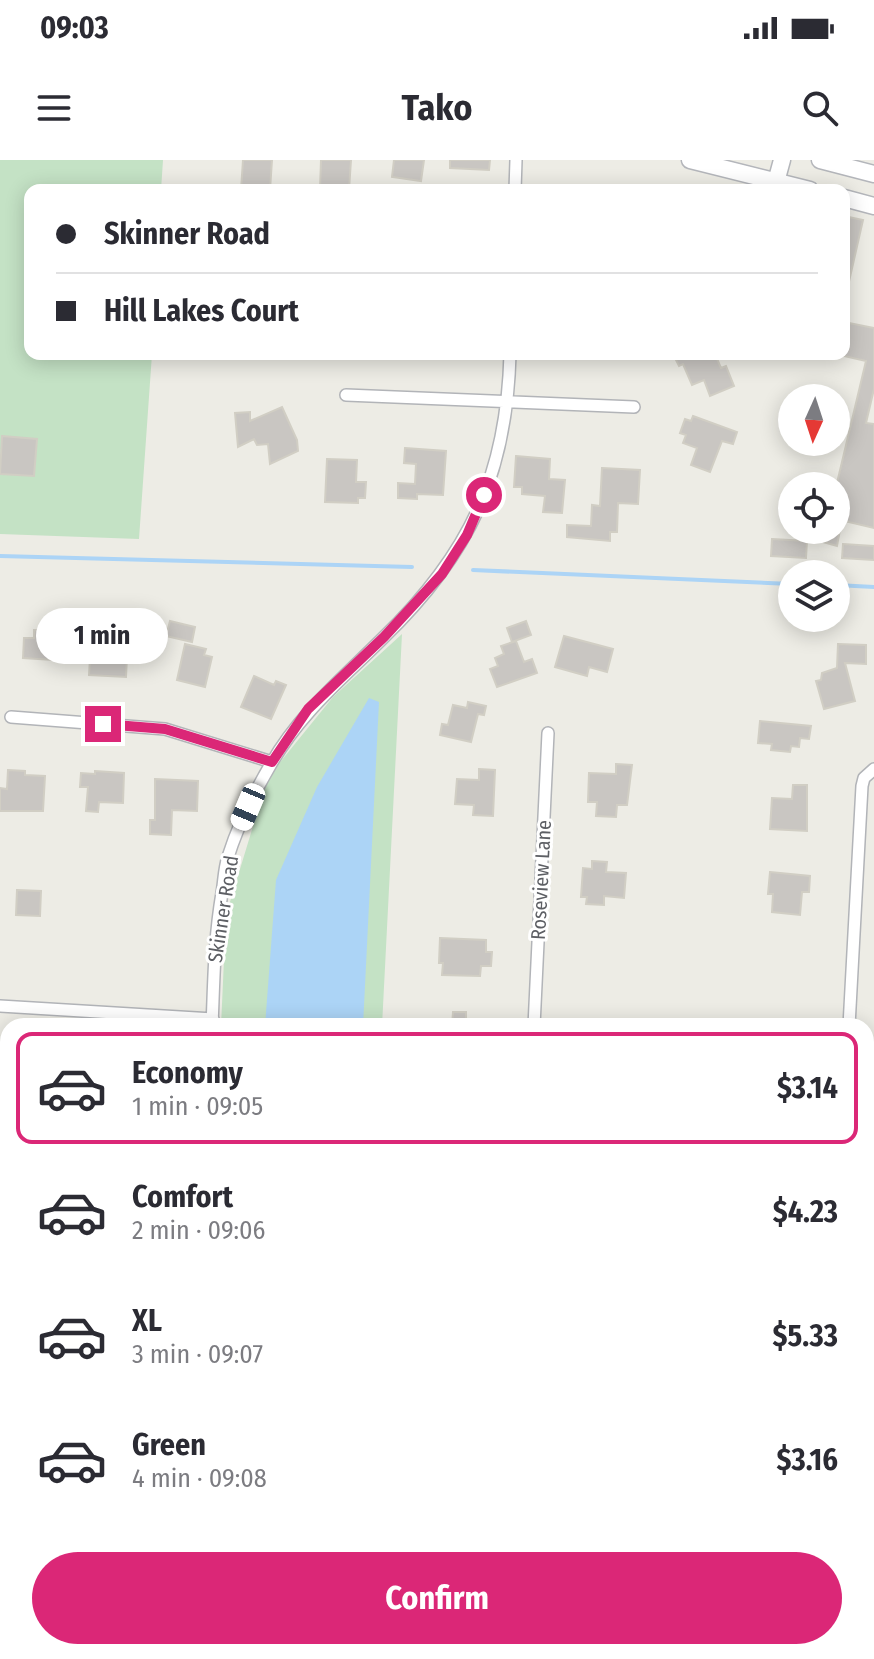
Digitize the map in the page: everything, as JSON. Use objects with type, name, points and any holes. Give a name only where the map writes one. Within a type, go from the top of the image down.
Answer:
[{"type":"main road","points":[[690,160],[784,184]]},
{"type":"main road","points":[[776,182],[782,160]]},
{"type":"main road","points":[[820,160],[874,174]]},
{"type":"main road","points":[[850,200],[874,206]]},
{"type":"street","points":[[515,184],[516,160]]},
{"type":"street","name":"Skinner Road","points":[[212,1018],[214,944],[227,859],[248,807],[272,762],[308,709],[384,637],[442,574],[467,535],[492,475],[509,402],[510,360]]},
{"type":"street","points":[[346,395],[634,407]]},
{"type":"street","points":[[11,717],[165,729],[272,762]]},
{"type":"street","name":"Roseview Lane","points":[[534,1018],[548,733]]},
{"type":"street","points":[[849,1018],[862,786],[864,778],[873,770]]},
{"type":"street","points":[[0,1006],[159,1018]]},
{"type":"green space","points":[[0,160],[163,160],[161,184],[24,184],[24,360],[152,360],[139,539],[0,534],[0,474],[34,476],[37,439],[2,437],[0,459]]},
{"type":"green space","points":[[402,634],[382,1018],[221,1018],[226,915],[268,777],[333,697]]},
{"type":"water","points":[[369,698],[379,702],[363,1018],[266,1018],[276,880],[317,787]]},
{"type":"building","points":[[243,160],[272,160],[270,184],[241,184]]},
{"type":"building","points":[[321,160],[351,160],[349,184],[320,184]]},
{"type":"building","points":[[394,160],[424,160],[421,181],[392,177]]},
{"type":"building","points":[[450,160],[490,160],[489,170],[450,168]]},
{"type":"building","points":[[850,217],[863,220],[850,277]]},
{"type":"building","points":[[850,323],[874,328],[874,389],[866,423],[874,424],[874,528],[850,522],[850,472],[840,472],[843,456],[850,456],[850,428],[866,361],[850,357]]},
{"type":"building","points":[[676,360],[718,360],[721,368],[726,366],[734,386],[710,396],[704,380],[692,385],[683,364],[679,366]]},
{"type":"building","points":[[282,407],[297,440],[298,451],[270,464],[268,444],[257,445],[254,439],[238,447],[235,413],[250,412],[250,421]]},
{"type":"building","points":[[693,416],[737,432],[733,444],[722,441],[710,472],[691,465],[697,448],[683,443],[686,435],[680,433],[685,419],[691,421]]},
{"type":"building","points":[[2,436],[37,439],[34,476],[0,474]]},
{"type":"building","points":[[405,448],[446,451],[443,495],[417,494],[417,499],[398,498],[398,483],[415,484],[416,464],[404,463]]},
{"type":"building","points":[[516,456],[550,459],[549,479],[565,480],[562,513],[543,512],[545,496],[522,494],[522,487],[514,487]]},
{"type":"building","points":[[327,459],[357,460],[356,482],[366,482],[365,498],[358,498],[358,503],[325,502]]},
{"type":"building","points":[[602,468],[640,470],[638,504],[618,503],[617,532],[610,532],[610,541],[567,537],[567,525],[591,526],[592,505],[600,506]]},
{"type":"building","points":[[772,539],[778,539],[778,544],[807,544],[806,558],[771,556]]},
{"type":"building","points":[[843,544],[874,546],[874,560],[842,558]]},
{"type":"building","points":[[170,621],[195,627],[192,642],[166,636]]},
{"type":"building","points":[[526,621],[531,635],[512,642],[507,628]]},
{"type":"building","points":[[59,625],[71,625],[69,661],[23,658],[24,638],[34,638],[34,630],[59,631]]},
{"type":"building","points":[[124,627],[139,628],[137,658],[127,657],[126,677],[89,675],[91,642],[114,643],[114,637],[123,637]]},
{"type":"building","points":[[564,636],[613,649],[607,672],[589,667],[587,676],[555,667]]},
{"type":"building","points":[[516,641],[524,662],[532,659],[537,673],[497,687],[490,669],[498,666],[495,658],[504,654],[501,646]]},
{"type":"building","points":[[185,644],[206,649],[204,655],[212,657],[205,687],[177,680]]},
{"type":"building","points":[[838,644],[866,645],[866,664],[845,663],[855,701],[824,709],[816,681],[821,680],[822,673],[837,668]]},
{"type":"building","points":[[254,676],[274,685],[276,681],[286,685],[271,719],[241,707]]},
{"type":"building","points":[[468,702],[486,706],[484,715],[478,714],[471,742],[440,735],[442,724],[448,725],[453,705],[467,708]]},
{"type":"building","points":[[760,721],[811,726],[809,739],[800,738],[799,747],[791,746],[790,752],[771,750],[772,744],[758,743]]},
{"type":"building","points":[[616,764],[632,765],[627,805],[617,805],[616,817],[596,816],[597,802],[588,802],[589,773],[616,774]]},
{"type":"building","points":[[479,769],[495,770],[493,816],[473,815],[474,805],[455,804],[457,779],[479,780]]},
{"type":"building","points":[[8,770],[45,776],[43,811],[0,811],[0,788],[7,789]]},
{"type":"building","points":[[95,771],[124,773],[123,803],[99,802],[98,812],[86,811],[88,787],[80,787],[81,773],[95,774]]},
{"type":"building","points":[[155,779],[198,781],[197,811],[172,810],[171,835],[150,834],[150,820],[155,820]]},
{"type":"building","points":[[793,785],[807,785],[807,831],[770,829],[772,798],[792,799]]},
{"type":"building","points":[[592,861],[607,862],[606,872],[626,873],[624,898],[604,896],[604,905],[586,904],[587,897],[581,897],[583,868],[592,869]]},
{"type":"building","points":[[770,872],[810,876],[809,892],[802,892],[800,915],[772,912],[773,894],[768,894]]},
{"type":"building","points":[[17,890],[41,891],[40,916],[16,915]]},
{"type":"building","points":[[440,938],[486,940],[486,952],[492,952],[491,966],[481,966],[480,976],[442,975]]},
{"type":"building","points":[[453,1012],[466,1012],[466,1018],[453,1018]]},
{"type":"waterway","points":[[0,556],[412,567]]},
{"type":"waterway","points":[[473,570],[778,583]]},
{"type":"waterway","points":[[850,586],[874,587]]},
{"type":"route","points":[[103,724],[165,729],[272,762],[308,709],[384,637],[442,574],[467,535],[484,495]]}]
